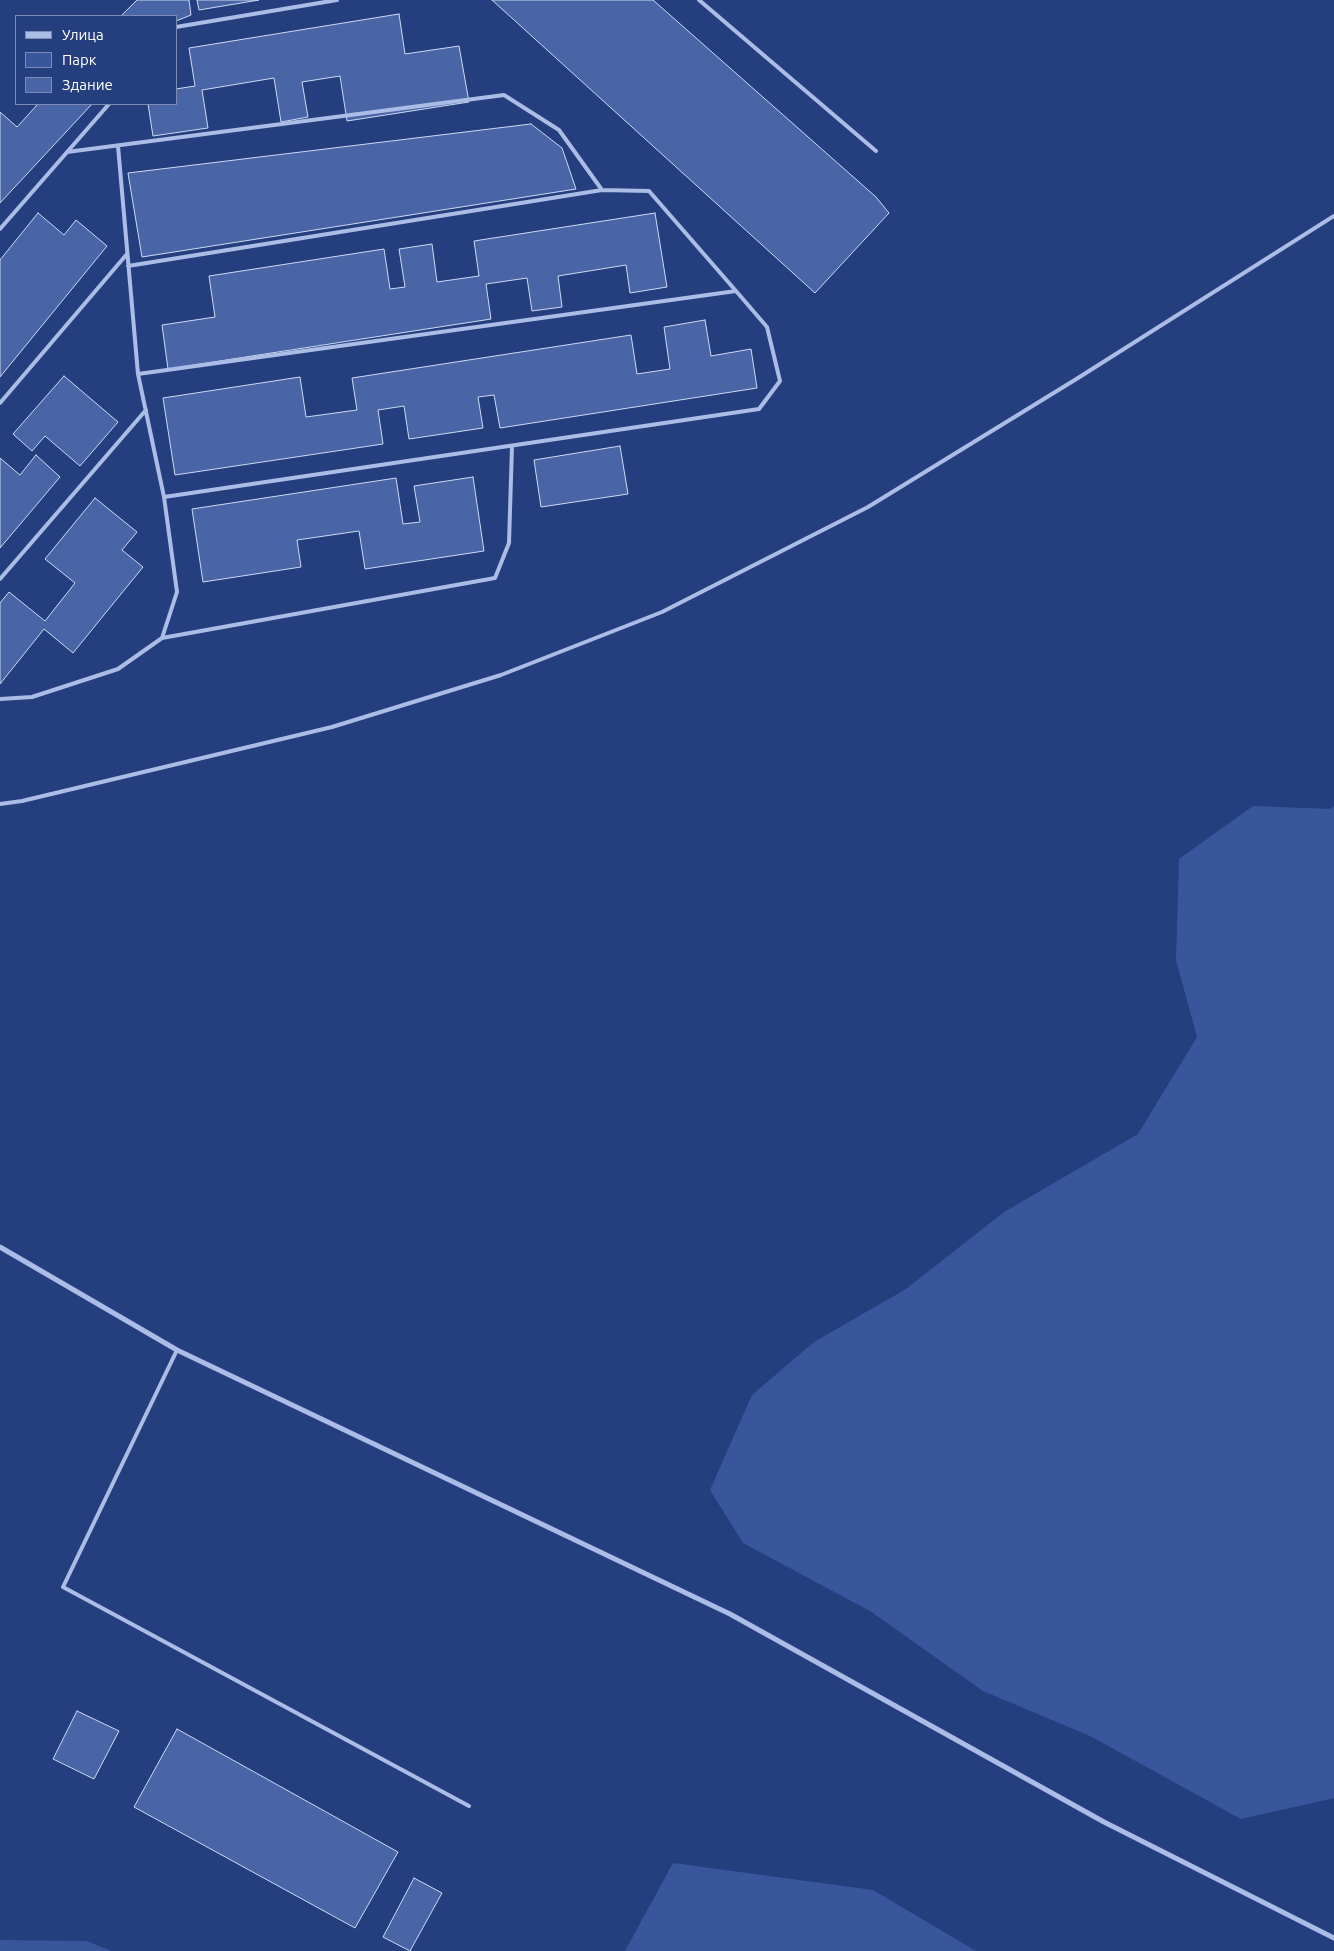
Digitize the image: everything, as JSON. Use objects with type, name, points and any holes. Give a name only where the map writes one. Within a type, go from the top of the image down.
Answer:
[{"type":"street","points":[[0,1247],[177,1350],[730,1614],[1104,1822],[1334,1938]]},
{"type":"lane","points":[[178,27],[337,0]]},
{"type":"lane","points":[[699,0],[876,151]]},
{"type":"lane","points":[[67,152],[504,95],[559,130],[602,190]]},
{"type":"lane","points":[[0,230],[107,105]]},
{"type":"lane","points":[[118,146],[138,374],[164,497],[177,592],[162,638]]},
{"type":"lane","points":[[128,266],[602,190],[649,191],[767,327],[780,381],[759,409],[164,497]]},
{"type":"lane","points":[[0,804],[22,801],[332,726],[501,675],[662,612],[868,507],[1078,378],[1334,216]]},
{"type":"lane","points":[[0,403],[127,254]]},
{"type":"lane","points":[[138,374],[736,291]]},
{"type":"lane","points":[[0,579],[146,410]]},
{"type":"lane","points":[[0,699],[32,697],[118,669],[162,638],[495,578],[509,543],[512,446]]},
{"type":"lane","points":[[177,1350],[63,1587],[468,1806]]},
{"type":"green space","points":[[1253,806],[1330,809],[1334,806],[1334,1798],[1241,1819],[1090,1736],[983,1691],[870,1611],[743,1543],[710,1490],[752,1395],[814,1342],[906,1289],[1004,1212],[1138,1134],[1197,1037],[1176,960],[1179,859]]},
{"type":"green space","points":[[673,1863],[873,1890],[976,1951],[625,1951]]},
{"type":"green space","points":[[0,1940],[86,1941],[112,1951],[0,1951]]},
{"type":"building","points":[[137,0],[189,0],[191,15],[178,20],[178,15],[122,15]]},
{"type":"building","points":[[197,0],[259,0],[199,10]]},
{"type":"building","points":[[492,0],[653,0],[876,197],[889,213],[815,293]]},
{"type":"building","points":[[399,14],[405,54],[459,46],[469,102],[347,121],[340,76],[302,82],[308,117],[281,122],[274,78],[202,90],[208,128],[153,136],[148,105],[178,105],[178,89],[195,86],[189,48]]},
{"type":"building","points":[[37,105],[91,105],[0,203],[0,112],[17,127]]},
{"type":"building","points":[[531,124],[562,148],[576,189],[142,257],[128,173]]},
{"type":"building","points":[[38,213],[64,235],[76,220],[107,246],[0,377],[0,260]]},
{"type":"building","points":[[655,213],[667,287],[630,293],[626,265],[558,276],[562,307],[532,311],[527,278],[486,284],[491,319],[168,369],[162,325],[215,317],[209,276],[384,249],[390,289],[405,287],[399,249],[432,244],[437,282],[479,276],[474,241]]},
{"type":"building","points":[[705,320],[711,356],[751,349],[757,388],[500,428],[494,395],[478,397],[483,428],[409,439],[404,406],[378,410],[383,444],[175,475],[163,398],[300,377],[306,417],[357,410],[352,378],[631,335],[637,374],[670,369],[664,327]]},
{"type":"building","points":[[64,376],[118,422],[80,466],[45,436],[32,451],[13,434]]},
{"type":"building","points":[[620,446],[628,494],[541,507],[534,460]]},
{"type":"building","points":[[36,455],[60,477],[0,548],[0,458],[20,475]]},
{"type":"building","points":[[473,477],[484,551],[365,569],[359,531],[297,540],[301,567],[203,582],[192,509],[396,478],[403,524],[420,522],[414,486]]},
{"type":"building","points":[[95,498],[137,532],[122,550],[143,567],[73,653],[44,629],[0,684],[0,603],[9,592],[45,621],[75,583],[45,559]]},
{"type":"building","points":[[77,1711],[119,1731],[94,1779],[53,1759]]},
{"type":"building","points":[[177,1729],[398,1852],[355,1928],[134,1807]]},
{"type":"building","points":[[414,1878],[442,1893],[410,1951],[383,1937]]}]
